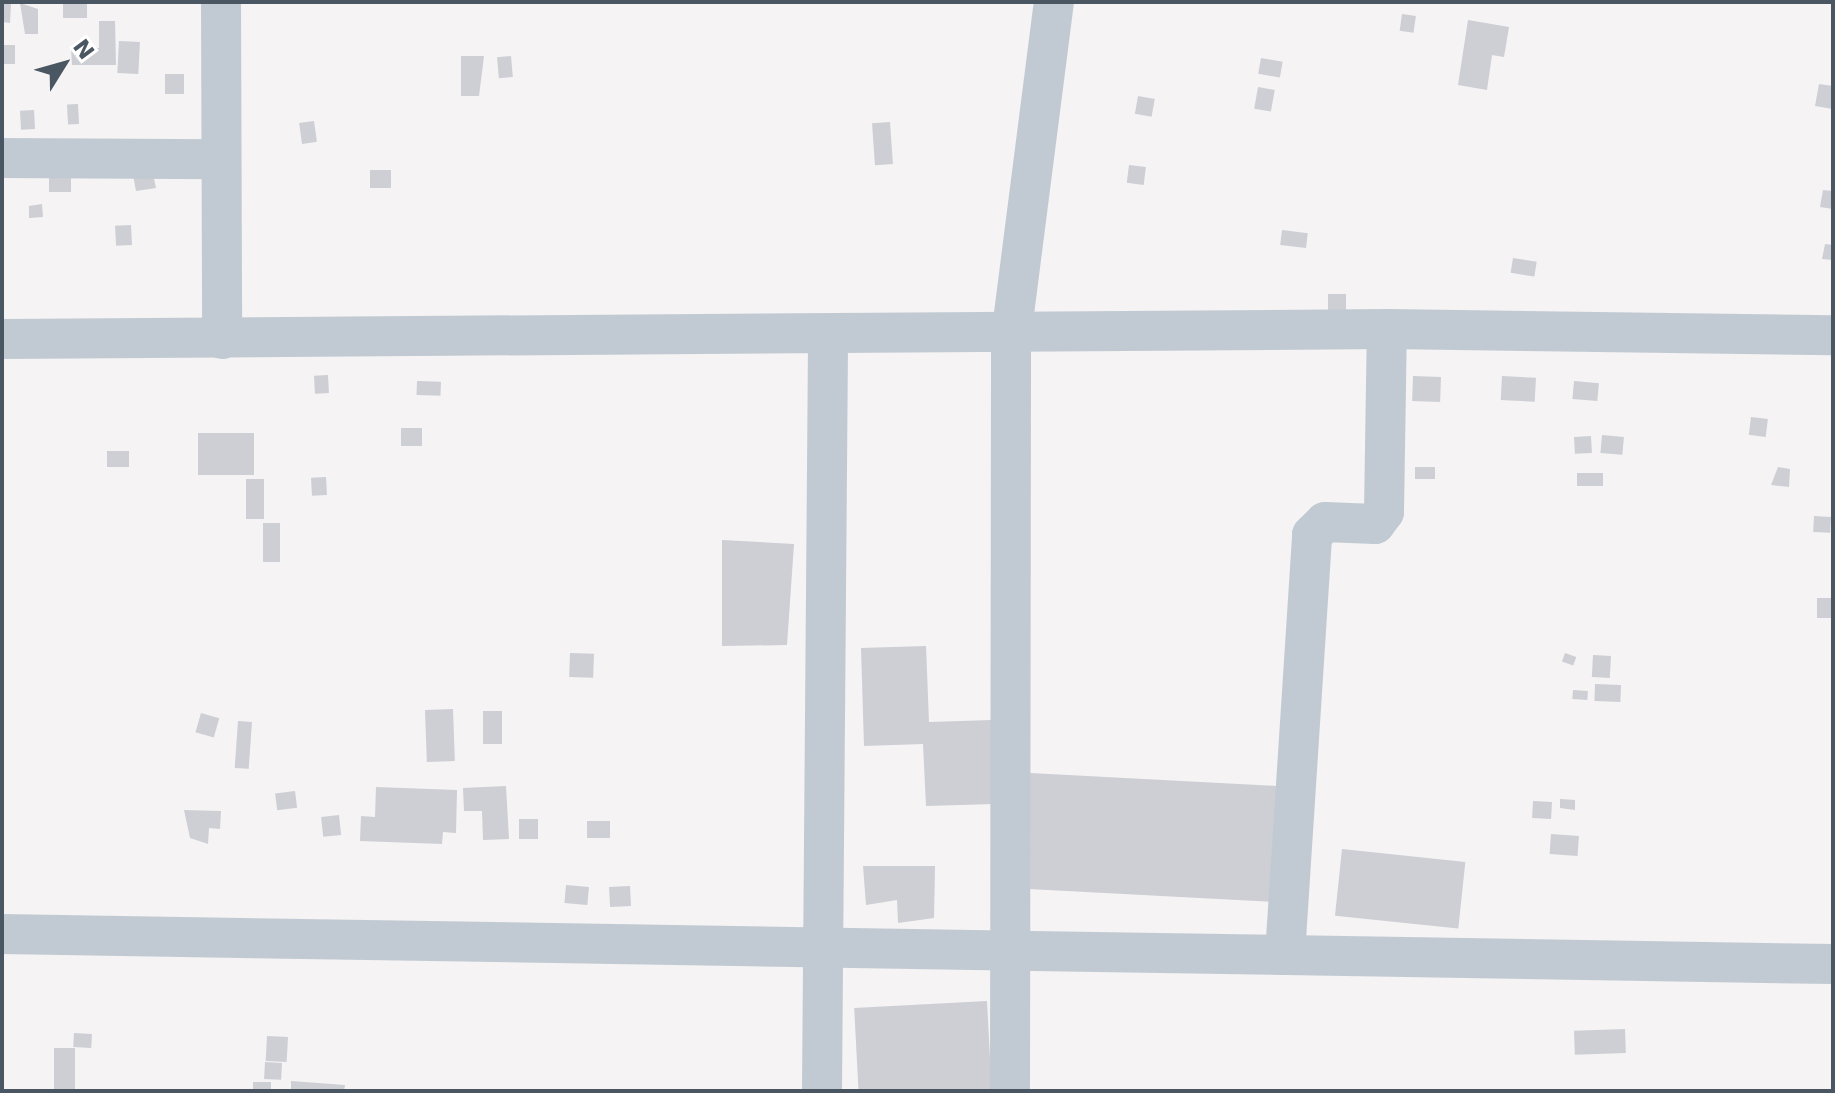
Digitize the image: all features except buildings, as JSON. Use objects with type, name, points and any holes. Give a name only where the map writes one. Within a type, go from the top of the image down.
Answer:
[{"type":"street","points":[[221,2],[222,339]]},
{"type":"street","points":[[1010,1091],[1011,337],[1054,2]]},
{"type":"street","points":[[2,158],[221,159]]},
{"type":"street","points":[[1285,955],[1312,535],[1325,522],[1375,524],[1384,512],[1387,329]]},
{"type":"street","points":[[2,339],[1011,337],[1387,329],[1833,335]]},
{"type":"street","points":[[822,1091],[828,337]]},
{"type":"street","points":[[2,934],[1833,964]]}]
